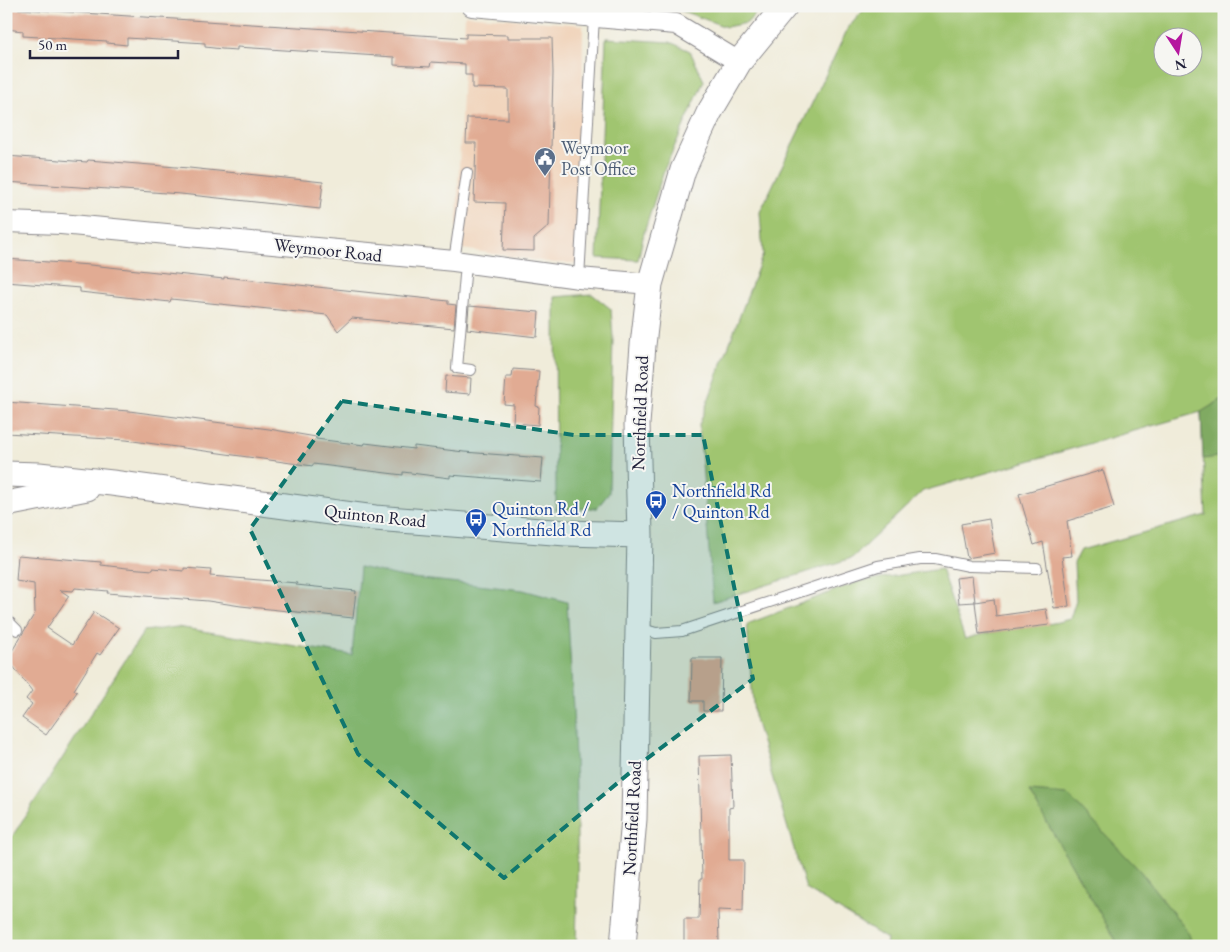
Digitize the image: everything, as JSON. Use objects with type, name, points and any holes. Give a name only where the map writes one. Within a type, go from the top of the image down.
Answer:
[{"type":"street","points":[[472,6],[584,13],[676,24],[739,62]]},
{"type":"street","name":"Northfield Road","points":[[623,946],[634,819],[640,535],[637,424],[650,284],[683,170],[709,113],[739,62],[785,6]]},
{"type":"street","name":"Weymoor Road","points":[[6,222],[61,224],[460,262],[579,278],[650,284]]},
{"type":"street","name":"Quinton Road","points":[[6,474],[38,475],[112,483],[375,518],[566,533],[640,535]]},
{"type":"street","name":"Quinton Road","points":[[6,504],[112,483]]},
{"type":"lane","points":[[579,278],[584,13]]},
{"type":"lane","points":[[467,173],[460,262],[457,368],[471,370]]},
{"type":"lane","points":[[639,628],[656,633],[682,631],[878,566],[920,559],[935,559],[969,566],[1037,568]]},
{"type":"lane","points":[[6,619],[17,630]]},
{"type":"highlighted area","points":[[342,401],[574,435],[703,435],[753,679],[645,760],[504,878],[358,754],[250,529]]},
{"type":"shaded area","points":[[465,15],[583,25],[580,263],[554,263],[456,248]]},
{"type":"green space","points":[[679,6],[762,6],[747,23],[726,27],[677,9]]},
{"type":"green space","points":[[867,6],[1224,6],[1224,946],[886,946],[887,939],[806,889],[754,716],[747,624],[860,581],[941,569],[965,639],[1070,619],[1076,600],[1074,563],[1081,550],[1206,515],[1201,412],[923,491],[852,558],[713,602],[699,425],[763,254],[760,212],[848,28]]},
{"type":"green space","points":[[606,38],[670,42],[690,51],[704,81],[664,170],[644,233],[638,260],[597,258]]},
{"type":"green space","points":[[592,294],[611,309],[613,338],[609,493],[597,508],[556,510],[555,297]]},
{"type":"green space","points":[[1224,398],[1224,456],[1203,459],[1201,412]]},
{"type":"green space","points":[[360,567],[403,577],[523,590],[567,602],[577,817],[576,946],[6,946],[6,846],[144,631],[177,627],[352,655]]},
{"type":"green space","points":[[1029,792],[1068,795],[1141,872],[1188,932],[1193,946],[1119,946]]},
{"type":"building","points":[[6,8],[466,38],[466,34],[508,35],[508,38],[552,38],[553,73],[549,226],[534,239],[534,251],[503,250],[505,203],[474,202],[476,143],[466,143],[467,118],[508,119],[508,89],[472,88],[472,75],[465,75],[465,64],[431,62],[430,67],[394,65],[394,57],[237,47],[237,50],[222,49],[205,47],[205,43],[127,38],[127,45],[107,43],[107,41],[23,36],[23,31],[6,29]]},
{"type":"building","points":[[6,156],[189,168],[323,182],[320,209],[181,194],[6,182]]},
{"type":"building","points":[[6,259],[90,265],[224,279],[224,277],[448,301],[448,304],[456,305],[454,328],[352,318],[338,331],[327,315],[171,299],[170,302],[80,292],[80,288],[6,282]]},
{"type":"building","points":[[469,306],[539,312],[537,337],[467,329]]},
{"type":"building","points":[[513,369],[539,371],[536,406],[539,407],[538,425],[513,423],[514,405],[504,404],[506,377],[512,377]]},
{"type":"building","points":[[446,376],[471,378],[470,394],[445,392]]},
{"type":"building","points":[[6,402],[129,411],[269,429],[316,437],[316,439],[364,445],[365,443],[414,449],[414,446],[543,458],[541,482],[450,475],[450,478],[403,472],[403,475],[313,464],[313,466],[126,440],[6,433]]},
{"type":"building","points":[[1103,470],[1114,507],[1067,521],[1072,556],[1062,557],[1069,606],[1054,608],[1043,542],[1034,545],[1019,494]]},
{"type":"building","points":[[989,519],[995,553],[967,558],[961,524]]},
{"type":"building","points":[[18,555],[101,562],[101,565],[127,568],[184,571],[184,568],[211,570],[210,576],[297,583],[296,585],[356,591],[353,618],[208,601],[107,593],[108,591],[75,588],[73,591],[60,590],[69,596],[47,628],[72,645],[94,612],[119,628],[100,655],[97,653],[74,690],[77,692],[46,735],[22,718],[32,704],[26,699],[32,691],[6,657],[6,654],[12,651],[35,613],[34,584],[16,581]]},
{"type":"building","points":[[972,576],[975,602],[959,603],[956,578]]},
{"type":"building","points":[[994,599],[996,616],[1046,609],[1049,625],[979,634],[975,602]]},
{"type":"building","points":[[692,658],[722,658],[721,711],[703,711],[703,701],[691,701]]},
{"type":"building","points":[[731,755],[733,807],[729,808],[729,860],[744,860],[743,911],[718,910],[719,943],[684,944],[684,919],[699,919],[700,879],[702,879],[699,756]]},
{"type":"place","name":"Weymoor Post Office","points":[[545,177]]},
{"type":"place","name":"Northfield Rd / Quinton Rd","points":[[656,520]]},
{"type":"place","name":"Quinton Rd / Northfield Rd","points":[[476,538]]}]
